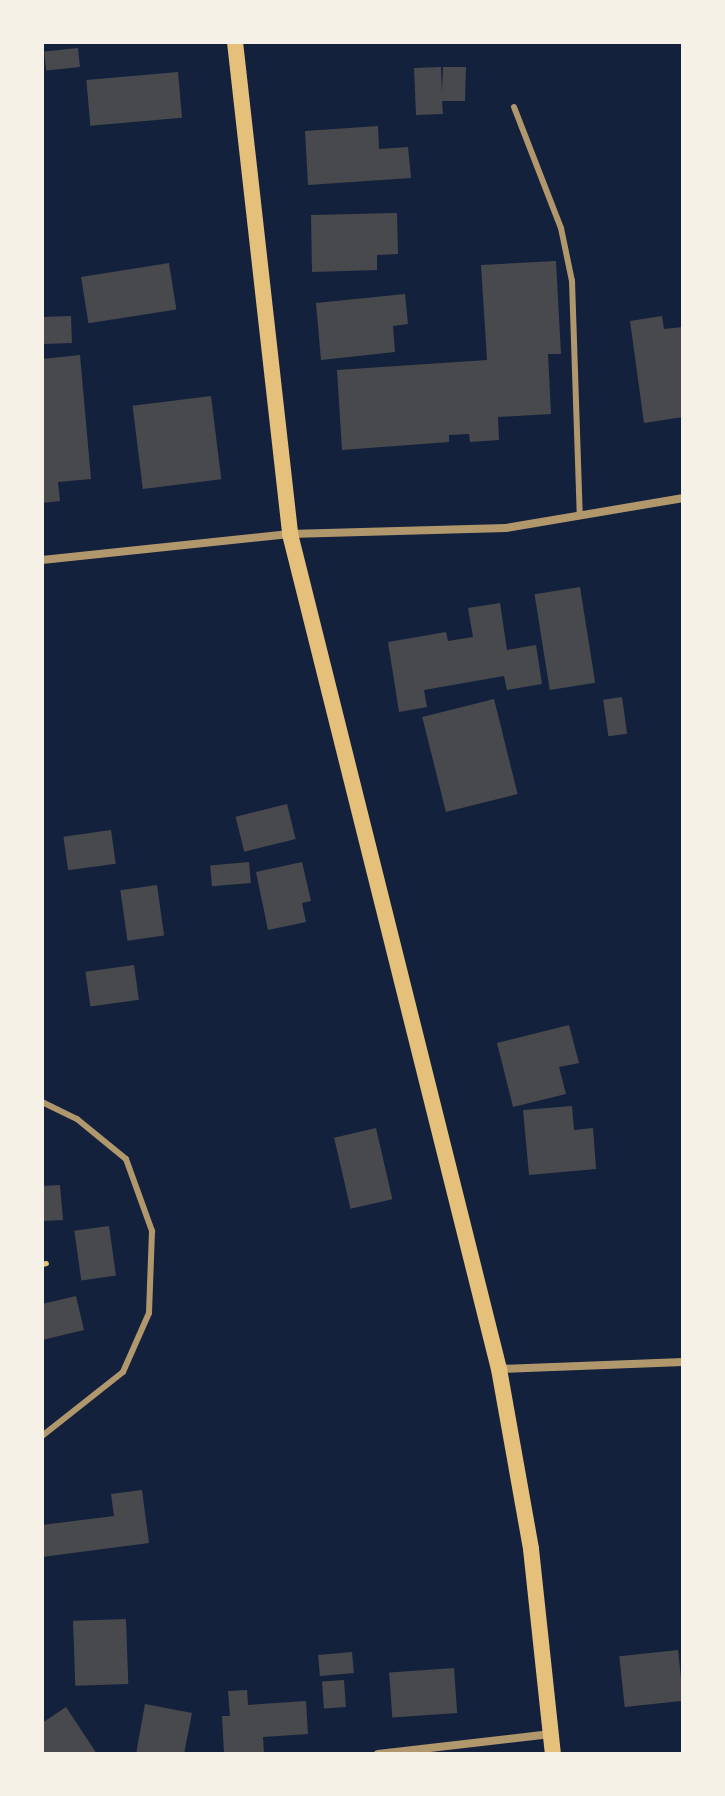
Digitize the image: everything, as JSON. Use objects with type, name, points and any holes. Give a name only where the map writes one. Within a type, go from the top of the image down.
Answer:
[{"type":"main road","points":[[235,42],[290,534],[499,1369],[531,1549],[553,1754]]},
{"type":"street","points":[[42,560],[290,534],[506,528],[683,498]]},
{"type":"street","points":[[499,1369],[683,1362]]},
{"type":"street","points":[[378,1754],[552,1734]]},
{"type":"lane","points":[[514,107],[561,228],[572,281],[580,516]]},
{"type":"lane","points":[[42,1102],[77,1119],[126,1159],[152,1231],[149,1313],[123,1372],[42,1436]]},
{"type":"building","points":[[78,48],[80,67],[46,70],[44,52]]},
{"type":"building","points":[[441,67],[442,93],[443,67],[466,67],[465,101],[442,101],[443,114],[416,115],[414,68]]},
{"type":"building","points":[[178,72],[182,118],[90,126],[86,80]]},
{"type":"building","points":[[378,126],[379,149],[408,147],[411,178],[308,185],[305,131]]},
{"type":"building","points":[[397,213],[398,254],[377,255],[377,270],[312,272],[311,215]]},
{"type":"building","points":[[556,261],[561,354],[548,354],[551,414],[498,417],[499,440],[470,442],[469,434],[449,435],[449,442],[342,450],[337,370],[487,360],[481,265]]},
{"type":"building","points":[[169,263],[176,309],[88,323],[81,277]]},
{"type":"building","points":[[405,294],[408,324],[393,326],[395,352],[321,360],[316,303]]},
{"type":"building","points":[[71,316],[72,343],[43,344],[42,317]]},
{"type":"building","points":[[662,316],[664,329],[683,327],[683,417],[644,423],[630,321]]},
{"type":"building","points":[[80,355],[91,479],[58,482],[60,501],[42,503],[42,359]]},
{"type":"building","points":[[211,396],[221,479],[143,489],[133,406]]},
{"type":"building","points":[[580,587],[595,683],[550,690],[535,594]]},
{"type":"building","points":[[500,603],[507,650],[536,645],[542,684],[507,690],[504,676],[424,690],[427,707],[399,712],[388,642],[446,632],[448,641],[473,637],[468,608]]},
{"type":"building","points":[[622,697],[627,734],[608,736],[603,700]]},
{"type":"building","points":[[494,699],[518,794],[446,812],[422,717]]},
{"type":"building","points":[[287,804],[296,839],[244,852],[236,817]]},
{"type":"building","points":[[111,830],[116,864],[68,870],[63,837]]},
{"type":"building","points":[[249,862],[251,883],[212,886],[210,865]]},
{"type":"building","points":[[302,862],[311,901],[302,903],[306,922],[268,930],[256,872]]},
{"type":"building","points":[[157,885],[164,936],[127,941],[120,890]]},
{"type":"building","points":[[134,965],[139,1000],[90,1006],[85,972]]},
{"type":"building","points":[[569,1025],[579,1063],[559,1067],[566,1094],[513,1107],[497,1043]]},
{"type":"building","points":[[572,1106],[574,1130],[593,1128],[596,1169],[529,1175],[523,1110]]},
{"type":"building","points":[[376,1128],[392,1199],[351,1209],[334,1138]]},
{"type":"building","points":[[60,1185],[63,1220],[42,1221],[42,1186]]},
{"type":"building","points":[[109,1226],[116,1276],[81,1280],[74,1231]]},
{"type":"building","points":[[76,1296],[84,1330],[42,1340],[42,1304]]},
{"type":"building","points":[[142,1490],[149,1543],[42,1557],[42,1525],[114,1516],[111,1494]]},
{"type":"building","points":[[126,1619],[128,1684],[75,1686],[73,1621]]},
{"type":"building","points":[[678,1650],[683,1701],[625,1707],[619,1656]]},
{"type":"building","points":[[352,1652],[354,1673],[320,1676],[318,1655]]},
{"type":"building","points":[[454,1668],[457,1713],[392,1717],[389,1673]]},
{"type":"building","points":[[344,1680],[346,1707],[324,1708],[322,1682]]},
{"type":"building","points":[[247,1690],[248,1705],[306,1701],[308,1734],[263,1737],[264,1754],[224,1754],[222,1716],[230,1716],[228,1691]]},
{"type":"building","points":[[145,1704],[192,1713],[184,1754],[136,1754]]},
{"type":"building","points":[[66,1707],[97,1754],[42,1754],[42,1723]]}]
